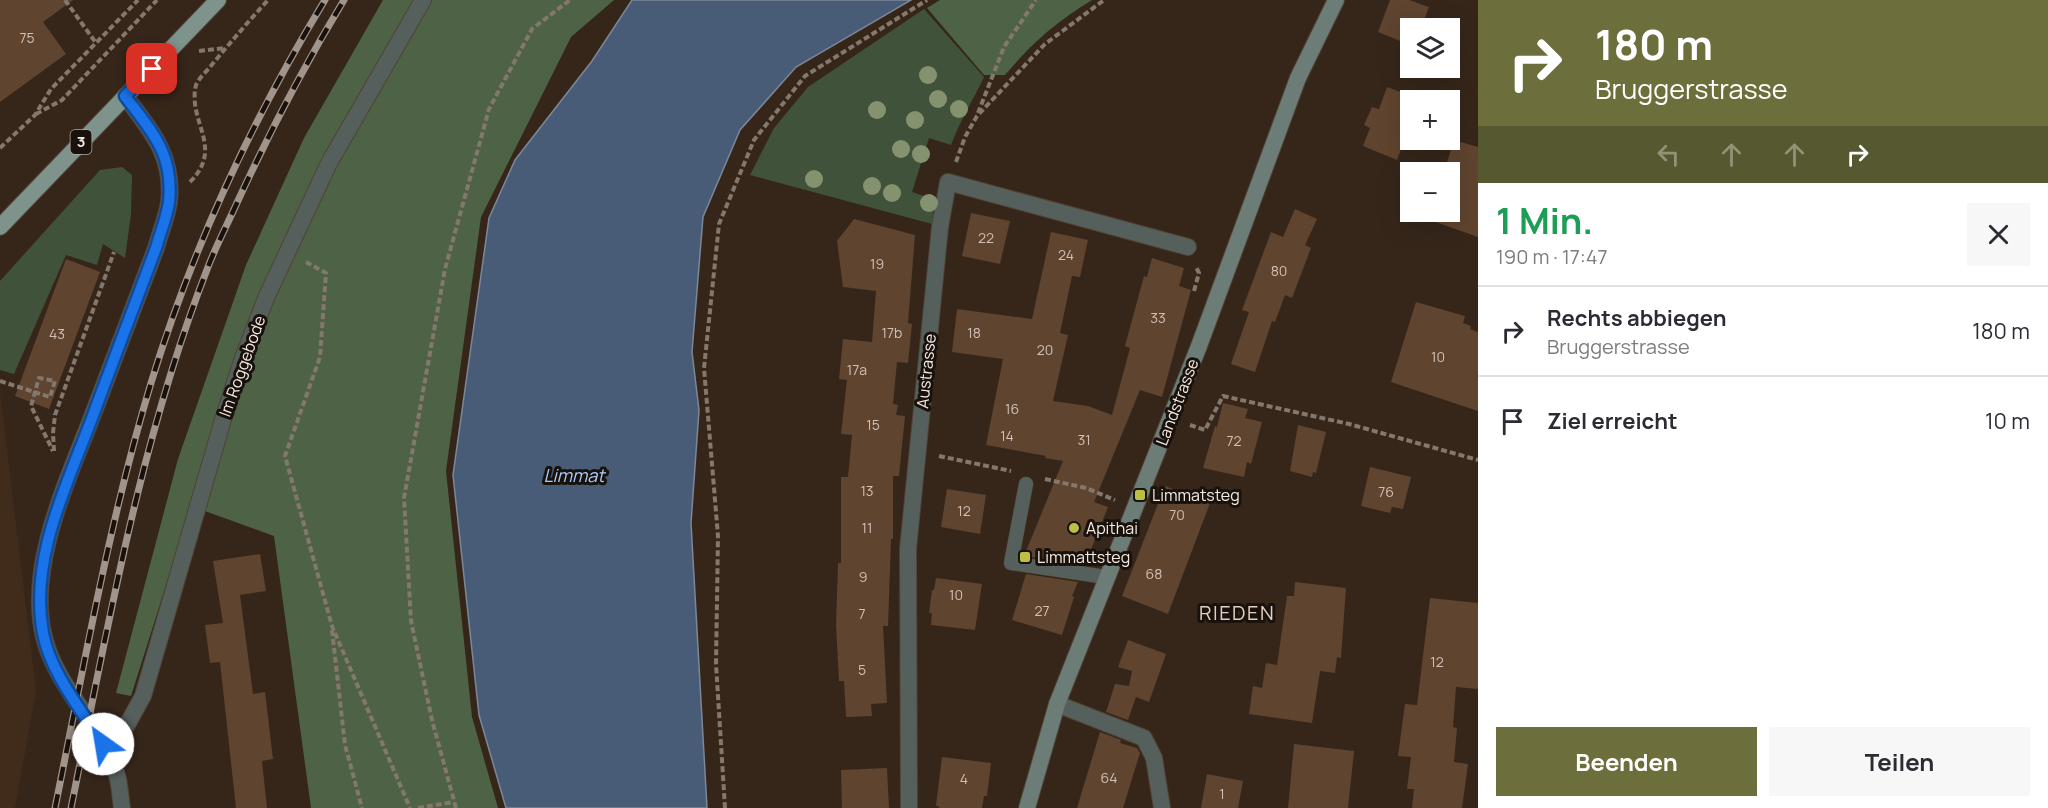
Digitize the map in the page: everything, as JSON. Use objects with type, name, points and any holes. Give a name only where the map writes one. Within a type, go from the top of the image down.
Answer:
[{"type":"main road","name":"3","points":[[0,227],[218,0]]},
{"type":"main road","name":"Landstrasse","points":[[1027,808],[1058,704],[1202,337],[1298,78],[1336,0]]},
{"type":"street","name":"Im Roggebode","points":[[103,744],[127,725],[143,696],[222,423],[266,298],[329,163],[423,0]]},
{"type":"street","points":[[122,808],[116,770],[103,744],[61,679],[46,648],[41,614],[43,570],[56,515],[156,248],[169,204],[170,173],[165,155],[125,96]]},
{"type":"street","points":[[948,182],[1188,247]]},
{"type":"street","name":"Austrasse","points":[[909,808],[908,549],[940,227],[948,182]]},
{"type":"street","points":[[1058,704],[1144,738],[1154,758],[1162,808]]},
{"type":"lane","points":[[1026,484],[1011,563],[1107,577]]},
{"type":"path","points":[[65,0],[96,43]]},
{"type":"path","points":[[35,115],[51,89],[138,0]]},
{"type":"path","points":[[0,148],[35,115],[62,100],[157,0]]},
{"type":"path","points":[[169,204],[201,171],[205,154],[205,138],[195,102],[197,83],[268,0]]},
{"type":"path","points":[[456,808],[432,720],[411,621],[404,498],[445,269],[489,109],[532,29],[570,0]]},
{"type":"path","points":[[725,808],[716,664],[718,536],[704,368],[719,224],[754,140],[805,76],[927,0]]},
{"type":"path","points":[[948,182],[1004,47],[1035,0]]},
{"type":"path","points":[[977,116],[1045,45],[1104,0]]},
{"type":"path","points":[[0,381],[29,390],[39,394],[50,397],[54,381],[39,378],[36,387],[34,397],[31,406],[55,455],[53,433],[55,415],[114,252]]},
{"type":"path","points":[[326,273],[320,357],[285,456],[332,626],[411,808]]},
{"type":"path","points":[[1205,430],[1223,396],[1349,424],[1478,460]]},
{"type":"path","points":[[332,626],[345,745],[362,808]]},
{"type":"path","points":[[418,808],[453,802]]},
{"type":"shaded area","points":[[0,392],[36,691],[15,808],[0,808]]},
{"type":"green space","points":[[383,0],[614,0],[571,37],[481,217],[446,471],[472,717],[498,808],[311,808],[274,536],[191,506],[131,696],[116,693],[178,459],[246,265],[304,138]]},
{"type":"green space","points":[[940,0],[1092,0],[1045,34],[1005,75],[984,75],[927,8]]},
{"type":"green space","points":[[924,9],[984,77],[951,145],[929,138],[912,192],[935,200],[932,224],[750,175],[774,128],[808,87]]},
{"type":"green space","points":[[122,167],[132,175],[131,214],[125,258],[103,244],[97,265],[66,255],[14,374],[0,370],[0,281],[100,170]]},
{"type":"water","name":"Limmat","points":[[632,0],[911,0],[796,67],[740,130],[703,217],[692,352],[699,410],[691,523],[707,808],[506,808],[479,715],[453,475],[489,218],[515,160],[592,61]]},
{"type":"building","points":[[0,0],[73,0],[43,22],[66,54],[0,102]]},
{"type":"building","points":[[1390,0],[1409,0],[1429,7],[1425,18],[1400,18],[1400,41],[1378,32]]},
{"type":"building","points":[[1387,87],[1400,92],[1401,150],[1397,160],[1363,146],[1370,128],[1364,125],[1372,107],[1379,109]]},
{"type":"building","points":[[1460,142],[1478,147],[1478,237],[1436,222],[1460,222],[1460,162],[1447,162],[1451,150],[1460,150]]},
{"type":"building","points":[[1295,209],[1317,219],[1305,245],[1311,248],[1292,298],[1285,295],[1275,322],[1272,321],[1255,372],[1231,364],[1249,312],[1242,310],[1271,232],[1283,237]]},
{"type":"building","points":[[971,213],[1010,221],[1000,264],[962,256]]},
{"type":"building","points":[[854,219],[915,235],[908,323],[912,324],[908,363],[897,362],[893,404],[898,405],[896,415],[905,416],[899,476],[893,476],[893,539],[891,539],[888,626],[883,626],[887,703],[871,704],[872,716],[846,717],[844,681],[839,681],[836,625],[838,563],[841,563],[841,477],[848,477],[852,435],[841,434],[847,380],[839,379],[843,339],[872,342],[876,291],[843,287],[837,241]]},
{"type":"building","points":[[1051,232],[1088,240],[1080,277],[1072,276],[1060,333],[1068,335],[1053,401],[1088,406],[1112,415],[1130,348],[1125,346],[1144,276],[1147,277],[1152,258],[1184,268],[1179,286],[1191,290],[1162,397],[1140,390],[1094,502],[1108,507],[1085,565],[1024,556],[1063,461],[986,445],[1003,359],[952,352],[957,309],[1032,319]]},
{"type":"building","points":[[66,259],[100,272],[49,409],[15,396]]},
{"type":"building","points":[[1416,302],[1465,316],[1463,323],[1478,332],[1478,411],[1391,382]]},
{"type":"building","points":[[1223,403],[1248,409],[1245,418],[1262,422],[1251,464],[1247,462],[1244,477],[1203,468]]},
{"type":"building","points":[[1298,425],[1326,432],[1316,473],[1313,472],[1312,477],[1290,471]]},
{"type":"building","points":[[1370,467],[1411,477],[1403,509],[1392,507],[1390,513],[1361,506]]},
{"type":"building","points":[[1165,486],[1210,503],[1168,614],[1122,596]]},
{"type":"building","points":[[947,489],[986,495],[980,534],[941,527]]},
{"type":"building","points":[[260,554],[266,591],[240,595],[253,694],[265,692],[273,759],[262,761],[267,808],[236,808],[220,662],[210,663],[205,625],[223,623],[213,561]]},
{"type":"building","points":[[1026,574],[1078,582],[1062,635],[1012,620]]},
{"type":"building","points":[[936,578],[982,584],[975,630],[931,625],[932,613],[929,613]]},
{"type":"building","points":[[1295,582],[1346,588],[1341,658],[1337,657],[1335,673],[1320,671],[1312,723],[1249,714],[1253,686],[1262,688],[1266,663],[1277,665],[1287,596],[1294,596]]},
{"type":"building","points":[[1430,598],[1478,603],[1478,689],[1456,687],[1453,727],[1457,728],[1454,762],[1468,764],[1462,808],[1412,808],[1414,789],[1407,789],[1411,757],[1398,756],[1405,704],[1417,705]]},
{"type":"building","points":[[1128,640],[1166,654],[1149,702],[1136,697],[1128,720],[1106,712],[1115,684],[1129,686],[1132,671],[1118,667]]},
{"type":"building","points":[[1100,732],[1121,740],[1120,743],[1137,748],[1140,753],[1123,808],[1077,808]]},
{"type":"building","points":[[1294,744],[1354,751],[1348,808],[1288,808]]},
{"type":"building","points":[[942,757],[991,763],[987,796],[984,796],[982,808],[939,808],[936,806]]},
{"type":"building","points":[[887,768],[889,808],[842,808],[841,770]]},
{"type":"building","points":[[1207,774],[1243,781],[1238,808],[1201,808]]},
{"type":"railway","points":[[55,808],[122,488],[167,333],[226,186],[298,45],[325,0]]},
{"type":"railway","points":[[71,808],[128,534],[163,399],[184,332],[211,259],[248,179],[301,75],[344,0]]},
{"type":"place","name":"Limmatsteg","points":[[1140,495]]},
{"type":"place","name":"Apithai","points":[[1074,528]]},
{"type":"place","name":"Limmattsteg","points":[[1025,557]]},
{"type":"district","name":"RIEDEN","points":[[1237,613]]},
{"type":"route","points":[[103,744],[52,664],[43,633],[41,593],[43,570],[56,515],[156,248],[169,204],[170,173],[165,155],[125,96],[152,69]]}]
